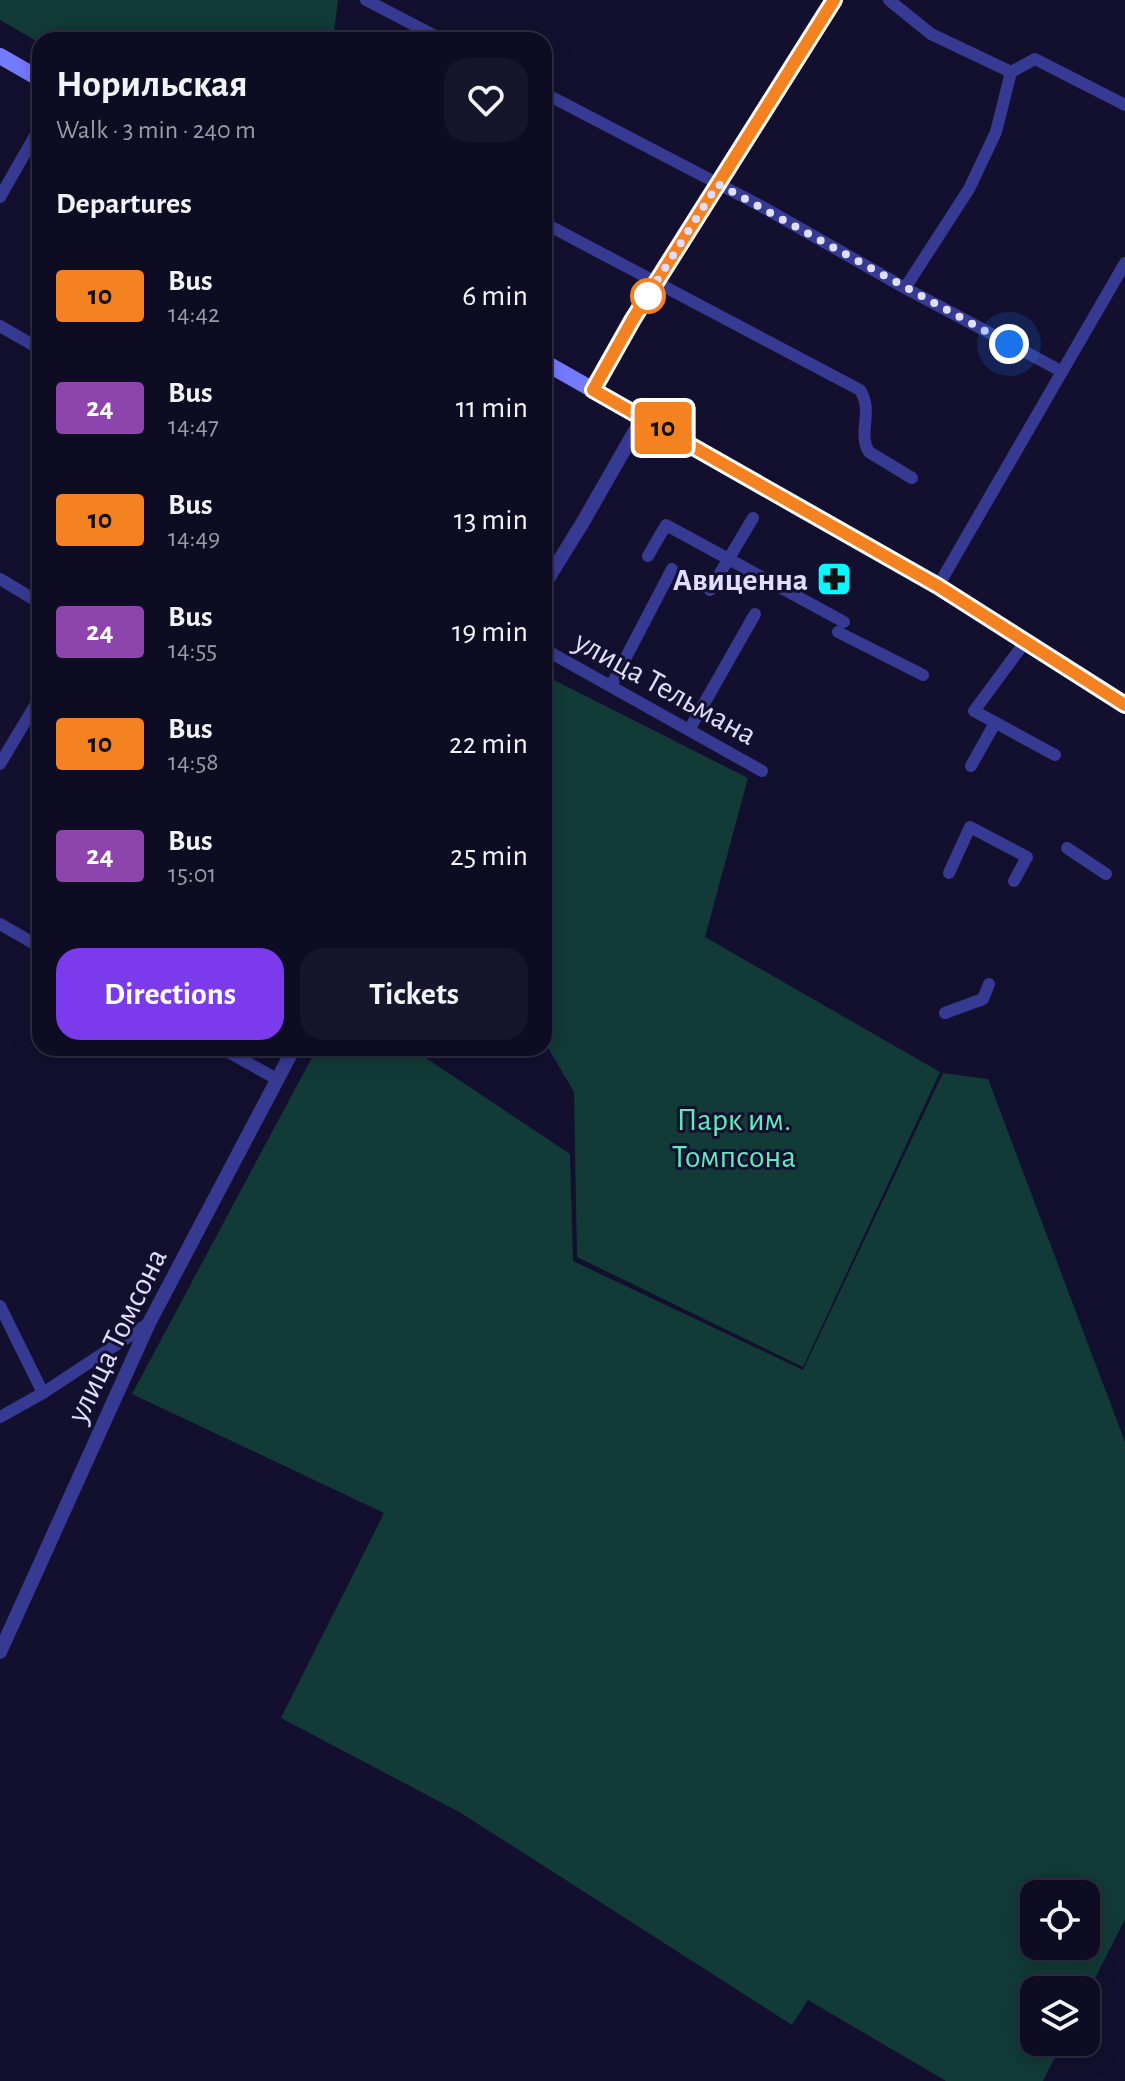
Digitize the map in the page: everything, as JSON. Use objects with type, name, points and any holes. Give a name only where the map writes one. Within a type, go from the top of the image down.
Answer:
[{"type":"main road","points":[[0,56],[32,74]]},
{"type":"main road","points":[[552,367],[938,586],[1125,705]]},
{"type":"street","points":[[366,0],[428,32]]},
{"type":"street","points":[[593,390],[656,282],[834,0]]},
{"type":"street","points":[[889,0],[931,34],[1011,72]]},
{"type":"street","points":[[905,288],[969,189],[996,132],[1011,72],[1035,59],[1125,105]]},
{"type":"street","points":[[552,97],[1061,371]]},
{"type":"street","points":[[0,197],[32,141]]},
{"type":"street","points":[[552,227],[860,390],[867,411],[865,447],[912,478]]},
{"type":"street","points":[[938,586],[1125,263]]},
{"type":"street","points":[[0,326],[32,344]]},
{"type":"street","points":[[552,571],[643,417]]},
{"type":"street","points":[[710,590],[753,518]]},
{"type":"street","points":[[648,556],[666,525],[923,675]]},
{"type":"street","points":[[611,686],[672,569]]},
{"type":"street","points":[[0,579],[32,598]]},
{"type":"street","points":[[689,730],[755,614]]},
{"type":"street","points":[[1025,642],[974,711],[1055,755]]},
{"type":"street","name":"улица Тельмана","points":[[552,653],[762,771]]},
{"type":"street","points":[[1,761],[32,710]]},
{"type":"street","points":[[971,766],[995,723]]},
{"type":"street","points":[[949,873],[970,827],[1027,857],[1014,881]]},
{"type":"street","points":[[1067,848],[1106,874]]},
{"type":"street","points":[[0,924],[32,942]]},
{"type":"street","points":[[945,1013],[983,999],[989,984]]},
{"type":"street","points":[[235,1056],[277,1079]]},
{"type":"street","name":"улица Томсона","points":[[0,1652],[149,1323],[290,1056]]},
{"type":"street","points":[[0,1306],[43,1393]]},
{"type":"street","points":[[0,1417],[43,1393],[149,1323]]},
{"type":"green space","points":[[0,0],[338,0],[334,32],[32,32],[32,38],[0,20]]},
{"type":"green space","name":"Парк им. Томпсона","points":[[552,679],[748,778],[705,937],[940,1072],[803,1367],[577,1257],[574,1092],[552,1055]]},
{"type":"green space","points":[[313,1056],[423,1056],[570,1154],[573,1261],[803,1370],[943,1073],[988,1079],[1125,1442],[1125,1919],[1096,1976],[1020,1976],[1020,2056],[1056,2056],[1043,2081],[946,2081],[808,2000],[792,2025],[461,1813],[281,1718],[384,1513],[132,1394]]},
{"type":"bus line","name":"10","points":[[834,0],[633,319],[593,390],[938,586],[1125,705]]},
{"type":"place","name":"Авиценна","points":[[834,579]]},
{"type":"route","points":[[648,296],[645,300],[718,184],[1009,344]]}]
